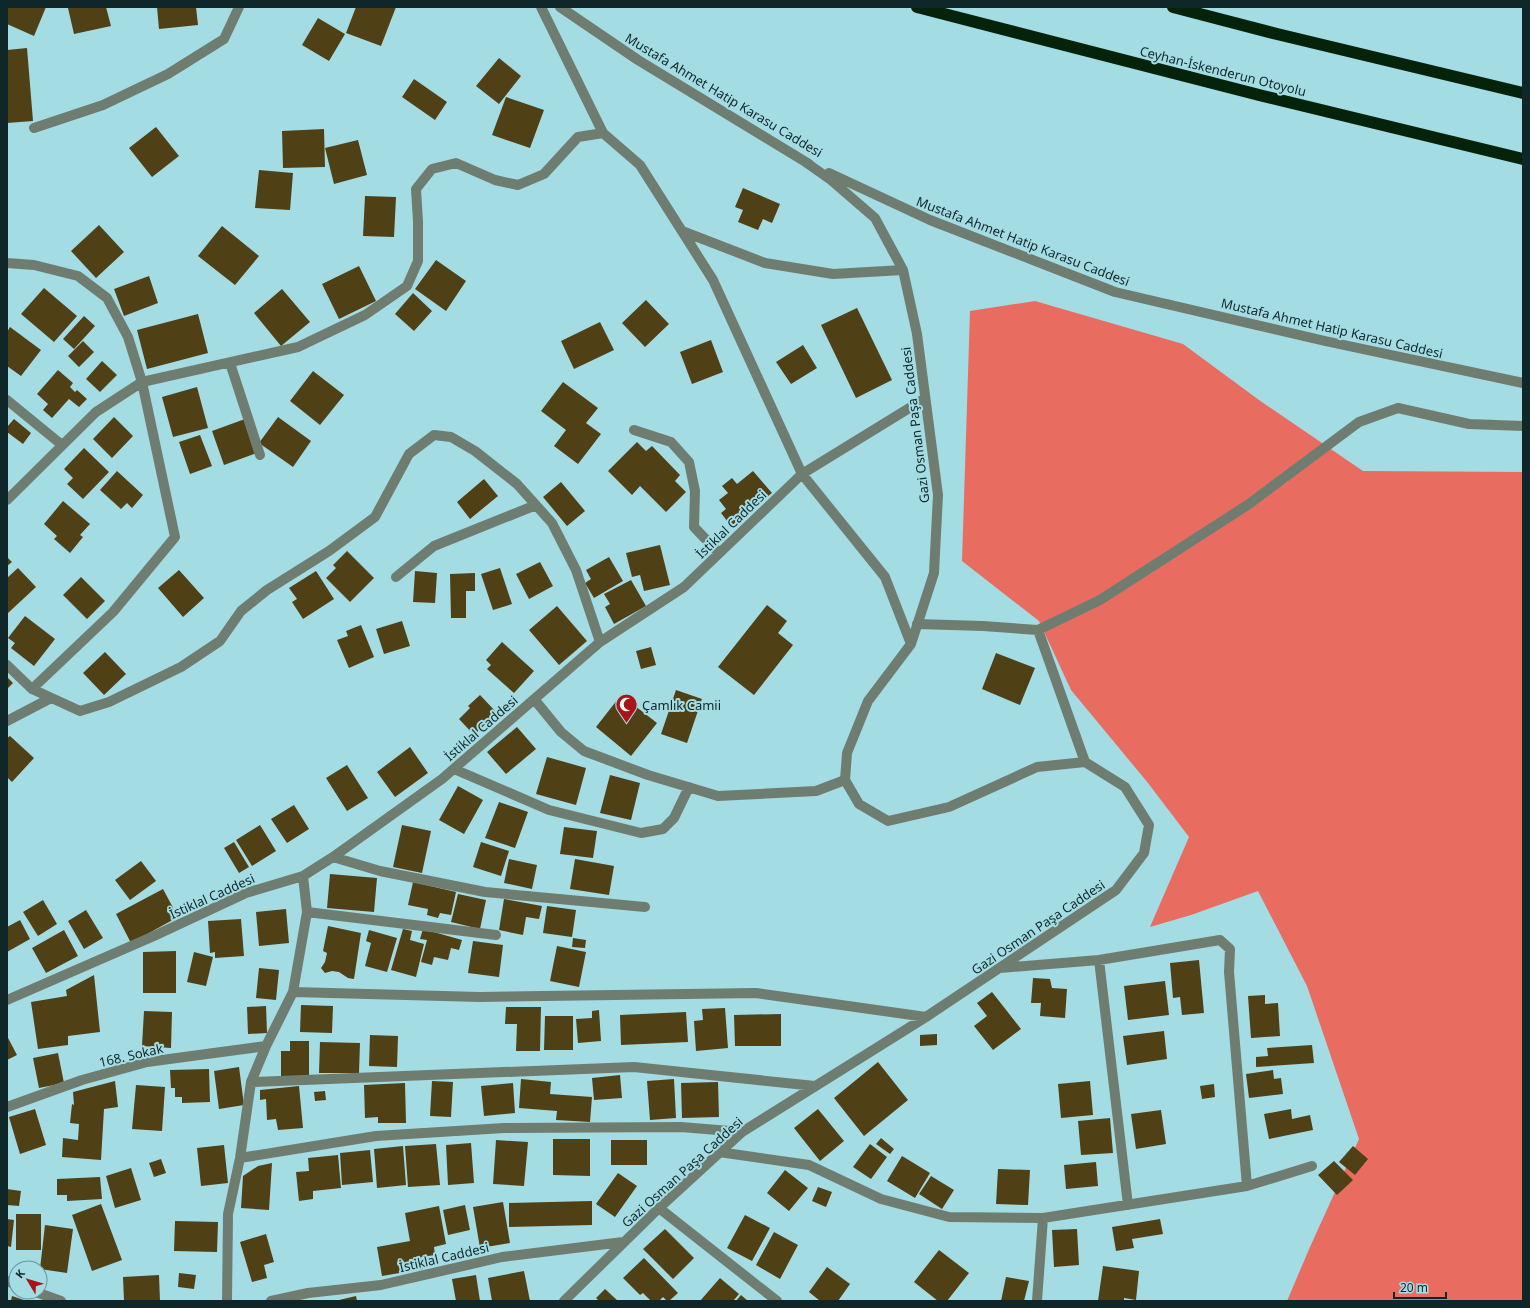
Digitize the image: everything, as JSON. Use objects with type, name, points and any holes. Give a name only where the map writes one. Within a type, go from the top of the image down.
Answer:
[{"type":"highway","name":"Ceyhan-İskenderun Otoyolu","points":[[917,7],[1263,96],[1523,159]]},
{"type":"highway","points":[[1173,7],[1284,36],[1523,93]]},
{"type":"street","points":[[34,128],[103,105],[168,74],[224,39],[239,7]]},
{"type":"street","points":[[541,7],[603,133],[640,164],[713,280],[802,474],[885,577],[911,644]]},
{"type":"street","name":"Mustafa Ahmet Hatip Karasu Caddesi","points":[[560,7],[638,60],[804,161],[930,220],[1115,292],[1332,343],[1523,384]]},
{"type":"street","points":[[7,500],[96,412],[142,382],[298,347],[365,315],[407,286],[418,261],[416,189],[432,170],[456,163],[495,180],[518,185],[544,174],[578,137],[603,133]]},
{"type":"street","name":"Gazi Osman Paşa Caddesi","points":[[804,161],[831,180],[875,218],[903,270],[917,334],[924,399],[938,495],[934,573],[911,644],[868,701],[847,754],[845,780]]},
{"type":"street","points":[[682,231],[766,263],[832,274],[903,270]]},
{"type":"street","points":[[7,263],[34,265],[78,276],[107,298],[128,337],[142,382],[175,537],[113,612],[32,689]]},
{"type":"street","points":[[230,363],[260,455]]},
{"type":"street","name":"İstiklal Caddesi","points":[[7,1000],[154,936],[246,893],[303,876],[333,857],[442,779],[600,642],[684,587],[802,474],[924,399]]},
{"type":"street","points":[[7,400],[62,445]]},
{"type":"street","points":[[917,624],[983,626],[1038,630],[1100,600],[1249,504],[1359,422],[1398,408],[1469,424],[1523,426]]},
{"type":"street","points":[[634,430],[671,442],[689,462],[695,491],[694,527],[719,554]]},
{"type":"street","points":[[7,666],[32,689],[80,711],[109,702],[181,666],[220,641],[241,610],[267,590],[329,551],[375,517],[409,454],[434,435],[451,437],[475,451],[517,484],[552,523],[576,570],[600,642]]},
{"type":"street","points":[[396,577],[434,546],[536,506]]},
{"type":"street","points":[[534,699],[561,732],[584,751],[648,775],[718,796],[816,791],[845,780],[859,804],[888,821],[950,807],[1037,767],[1085,762],[1038,630]]},
{"type":"street","points":[[7,721],[51,698]]},
{"type":"street","name":"Gazi Osman Paşa Caddesi","points":[[564,1301],[623,1242],[742,1132],[926,1017],[1116,890],[1144,853],[1149,825],[1125,786],[1085,762]]},
{"type":"street","points":[[454,768],[550,810],[641,833],[663,829],[674,818],[689,787]]},
{"type":"street","points":[[333,857],[380,871],[485,892],[645,907]]},
{"type":"street","points":[[227,1301],[228,1214],[240,1158],[251,1082],[266,1046],[293,992],[307,912],[303,876]]},
{"type":"street","points":[[307,912],[496,935]]},
{"type":"street","points":[[999,968],[1099,960],[1220,940],[1230,948],[1229,972],[1247,1186]]},
{"type":"street","points":[[1099,960],[1128,1205]]},
{"type":"street","points":[[293,992],[480,997],[756,993],[926,1017]]},
{"type":"street","name":"168. Sokak","points":[[7,1108],[82,1080],[147,1062],[266,1046]]},
{"type":"street","points":[[251,1082],[634,1067],[815,1086]]},
{"type":"street","points":[[240,1158],[376,1136],[504,1128],[681,1127],[742,1132]]},
{"type":"street","points":[[719,1152],[809,1165],[881,1199],[950,1217],[1043,1218],[1247,1186],[1312,1166]]},
{"type":"street","points":[[659,1208],[777,1301]]},
{"type":"street","points":[[1037,1301],[1043,1218]]},
{"type":"street","name":"İstiklal Caddesi","points":[[271,1301],[308,1297],[381,1285],[502,1257],[623,1242]]},
{"type":"street","points":[[48,1296],[61,1301]]},
{"type":"shaded area","points":[[1035,301],[1183,344],[1259,400],[1363,471],[1523,472],[1523,1301],[1287,1301],[1359,1139],[1307,986],[1258,891],[1191,915],[1150,927],[1189,837],[1148,783],[1071,690],[1039,621],[962,561],[970,311]]},
{"type":"building","points":[[7,7],[46,7],[34,36],[7,24]]},
{"type":"building","points":[[106,7],[111,26],[74,34],[68,8]]},
{"type":"building","points":[[157,7],[196,7],[198,25],[159,29]]},
{"type":"building","points":[[356,7],[396,7],[381,46],[346,33]]},
{"type":"building","points":[[318,18],[345,34],[329,61],[302,45]]},
{"type":"building","points":[[27,48],[33,121],[7,123],[7,50]]},
{"type":"building","points":[[499,58],[521,76],[499,104],[476,86]]},
{"type":"building","points":[[414,79],[447,102],[435,120],[402,97]]},
{"type":"building","points":[[506,97],[544,110],[530,148],[492,135]]},
{"type":"building","points":[[156,127],[179,156],[152,177],[129,148]]},
{"type":"building","points":[[324,129],[325,167],[283,168],[282,131]]},
{"type":"building","points":[[358,140],[367,175],[334,184],[325,148]]},
{"type":"building","points":[[259,170],[293,173],[290,210],[255,208]]},
{"type":"building","points":[[743,188],[780,204],[772,223],[763,219],[758,230],[738,222],[743,210],[735,207]]},
{"type":"building","points":[[365,196],[396,197],[394,237],[363,236]]},
{"type":"building","points":[[99,225],[124,252],[96,278],[71,251]]},
{"type":"building","points":[[222,226],[259,256],[235,285],[198,256]]},
{"type":"building","points":[[436,260],[466,281],[446,311],[415,289]]},
{"type":"building","points":[[359,266],[376,301],[339,319],[322,284]]},
{"type":"building","points":[[149,276],[158,303],[124,316],[114,289]]},
{"type":"building","points":[[44,288],[77,316],[54,342],[21,314]]},
{"type":"building","points":[[282,289],[310,322],[281,346],[254,313]]},
{"type":"building","points":[[413,293],[432,311],[414,331],[395,314]]},
{"type":"building","points":[[646,300],[669,324],[645,347],[622,323]]},
{"type":"building","points":[[857,308],[892,380],[856,398],[821,325]]},
{"type":"building","points":[[198,314],[208,353],[147,369],[137,330]]},
{"type":"building","points":[[84,316],[95,326],[74,349],[63,339]]},
{"type":"building","points":[[600,322],[614,350],[574,369],[561,341]]},
{"type":"building","points":[[10,327],[41,350],[21,376],[7,366],[7,332]]},
{"type":"building","points":[[711,340],[723,372],[692,384],[680,352]]},
{"type":"building","points":[[83,341],[94,352],[79,367],[68,356]]},
{"type":"building","points":[[803,345],[817,368],[791,384],[776,362]]},
{"type":"building","points":[[102,361],[117,375],[100,392],[86,379]]},
{"type":"building","points":[[58,370],[73,383],[70,387],[75,392],[77,390],[87,399],[79,407],[69,399],[52,418],[43,410],[48,404],[37,394]]},
{"type":"building","points":[[313,371],[344,395],[320,425],[290,401]]},
{"type":"building","points":[[563,382],[598,408],[586,423],[601,434],[578,464],[554,446],[566,430],[541,411]]},
{"type":"building","points":[[197,387],[208,428],[173,437],[162,397]]},
{"type":"building","points":[[114,417],[133,436],[112,458],[93,439]]},
{"type":"building","points":[[278,417],[311,441],[293,467],[259,443]]},
{"type":"building","points":[[14,419],[31,433],[23,444],[7,432],[7,427]]},
{"type":"building","points":[[245,419],[257,453],[224,465],[212,431]]},
{"type":"building","points":[[200,435],[212,466],[190,474],[179,442]]},
{"type":"building","points":[[637,442],[646,451],[652,446],[680,475],[675,481],[686,492],[666,512],[640,486],[632,495],[608,471]]},
{"type":"building","points":[[84,448],[109,472],[83,499],[67,484],[73,478],[64,469]]},
{"type":"building","points":[[117,471],[143,495],[132,508],[127,503],[121,509],[100,490]]},
{"type":"building","points":[[753,471],[772,493],[731,526],[721,513],[726,509],[719,500],[728,493],[722,486],[732,478],[737,484]]},
{"type":"building","points":[[484,479],[498,496],[470,519],[457,502]]},
{"type":"building","points":[[561,482],[585,511],[567,526],[543,497]]},
{"type":"building","points":[[63,501],[90,524],[80,535],[83,537],[70,553],[54,539],[57,536],[44,524]]},
{"type":"building","points":[[660,545],[670,585],[644,591],[640,575],[632,577],[626,553]]},
{"type":"building","points":[[347,551],[374,578],[350,602],[326,578],[336,568],[333,565]]},
{"type":"building","points":[[7,557],[12,562],[7,566]]},
{"type":"building","points":[[609,557],[623,581],[594,598],[585,583],[591,579],[586,570]]},
{"type":"building","points":[[540,562],[553,586],[529,599],[516,574]]},
{"type":"building","points":[[18,568],[36,587],[8,613],[7,578]]},
{"type":"building","points":[[500,568],[512,604],[493,610],[481,574]]},
{"type":"building","points":[[179,570],[204,598],[183,617],[158,588]]},
{"type":"building","points":[[316,571],[334,599],[303,619],[292,602],[297,599],[289,588]]},
{"type":"building","points":[[415,571],[437,573],[435,603],[413,602]]},
{"type":"building","points":[[475,573],[475,591],[466,591],[466,618],[451,618],[450,574]]},
{"type":"building","points":[[81,577],[105,601],[87,619],[63,595]]},
{"type":"building","points":[[631,580],[646,606],[614,624],[605,607],[610,604],[604,594]]},
{"type":"building","points":[[767,605],[787,621],[778,633],[793,645],[754,695],[718,667]]},
{"type":"building","points":[[557,606],[587,641],[559,665],[529,630]]},
{"type":"building","points":[[25,616],[55,639],[34,666],[11,648],[15,643],[8,638]]},
{"type":"building","points":[[402,621],[410,646],[384,654],[376,629]]},
{"type":"building","points":[[361,625],[374,657],[349,668],[337,640],[348,636],[346,631]]},
{"type":"building","points":[[502,642],[534,671],[514,693],[487,669],[491,665],[486,660]]},
{"type":"building","points":[[651,647],[656,665],[641,669],[636,651]]},
{"type":"building","points":[[105,652],[126,674],[104,695],[83,673]]},
{"type":"building","points":[[996,653],[1035,668],[1020,705],[982,689]]},
{"type":"building","points":[[7,677],[13,683],[7,689]]},
{"type":"building","points":[[676,690],[702,699],[687,743],[661,734]]},
{"type":"building","points":[[480,695],[497,713],[474,735],[459,719],[470,708],[468,706]]},
{"type":"building","name":"Çamlık Camii","points":[[621,695],[657,723],[631,756],[596,727]]},
{"type":"building","points":[[517,727],[536,749],[506,774],[487,752]]},
{"type":"building","points":[[10,736],[34,758],[12,782],[7,777],[7,738]]},
{"type":"building","points":[[410,747],[428,773],[395,797],[377,772]]},
{"type":"building","points":[[547,757],[586,768],[576,805],[536,794]]},
{"type":"building","points":[[347,765],[368,798],[347,811],[326,778]]},
{"type":"building","points":[[610,775],[640,783],[631,820],[600,813]]},
{"type":"building","points":[[458,786],[483,800],[464,834],[439,820]]},
{"type":"building","points":[[499,802],[528,812],[515,848],[485,838]]},
{"type":"building","points":[[294,805],[309,829],[287,843],[271,819]]},
{"type":"building","points":[[260,825],[276,851],[252,866],[236,840]]},
{"type":"building","points":[[402,825],[431,831],[422,873],[393,867]]},
{"type":"building","points":[[564,827],[597,831],[593,858],[560,854]]},
{"type":"building","points":[[234,842],[249,867],[239,873],[224,848]]},
{"type":"building","points":[[481,842],[509,851],[501,876],[473,867]]},
{"type":"building","points":[[509,859],[537,865],[532,889],[504,883]]},
{"type":"building","points":[[575,859],[614,866],[609,895],[570,889]]},
{"type":"building","points":[[141,861],[156,881],[130,900],[115,880]]},
{"type":"building","points":[[330,874],[377,878],[374,912],[327,908]]},
{"type":"building","points":[[413,882],[456,892],[451,915],[440,913],[438,918],[427,915],[428,909],[408,905]]},
{"type":"building","points":[[163,889],[178,917],[131,943],[116,914]]},
{"type":"building","points":[[458,894],[486,900],[480,929],[451,922]]},
{"type":"building","points":[[504,899],[542,906],[539,919],[526,917],[523,935],[499,930]]},
{"type":"building","points":[[43,900],[57,924],[38,936],[23,912]]},
{"type":"building","points":[[547,906],[576,910],[572,937],[543,933]]},
{"type":"building","points":[[286,909],[289,943],[259,946],[256,912]]},
{"type":"building","points":[[86,910],[103,938],[84,949],[68,921]]},
{"type":"building","points":[[241,919],[244,956],[215,958],[215,952],[210,953],[208,921]]},
{"type":"building","points":[[20,920],[30,939],[7,952],[7,927]]},
{"type":"building","points":[[328,926],[361,933],[354,979],[348,978],[339,972],[332,971],[325,973],[321,968],[325,962],[327,953],[323,951]]},
{"type":"building","points":[[403,929],[412,931],[410,940],[424,944],[416,977],[391,970]]},
{"type":"building","points":[[423,929],[462,940],[459,950],[451,948],[448,960],[434,957],[432,965],[421,962],[427,940],[420,939]]},
{"type":"building","points":[[64,930],[78,956],[46,973],[32,948]]},
{"type":"building","points":[[369,930],[397,938],[387,972],[365,966],[371,943],[366,941]]},
{"type":"building","points":[[573,938],[586,940],[585,948],[572,947]]},
{"type":"building","points":[[473,941],[503,945],[499,977],[468,973]]},
{"type":"building","points":[[557,946],[586,952],[579,987],[550,981]]},
{"type":"building","points":[[176,951],[176,993],[143,993],[143,952]]},
{"type":"building","points":[[194,952],[213,957],[206,986],[187,982]]},
{"type":"building","points":[[1199,960],[1204,1013],[1182,1015],[1180,997],[1173,998],[1170,963]]},
{"type":"building","points":[[259,968],[279,970],[276,1000],[256,998]]},
{"type":"building","points":[[94,975],[100,1032],[68,1036],[68,1045],[38,1049],[31,1002],[67,996],[66,990]]},
{"type":"building","points":[[1033,978],[1050,979],[1052,988],[1067,989],[1065,1018],[1040,1016],[1041,1003],[1031,1003]]},
{"type":"building","points":[[1165,981],[1169,1015],[1128,1020],[1124,986]]},
{"type":"building","points":[[992,992],[1021,1029],[993,1050],[974,1026],[987,1016],[977,1003]]},
{"type":"building","points":[[1265,995],[1265,1004],[1278,1003],[1280,1036],[1251,1038],[1248,996]]},
{"type":"building","points":[[301,1005],[333,1006],[332,1033],[300,1032]]},
{"type":"building","points":[[266,1006],[267,1033],[248,1034],[247,1007]]},
{"type":"building","points":[[506,1007],[541,1007],[540,1051],[516,1051],[517,1024],[505,1024]]},
{"type":"building","points":[[725,1008],[728,1048],[696,1051],[694,1021],[703,1020],[702,1009]]},
{"type":"building","points":[[599,1010],[601,1041],[578,1043],[576,1019],[592,1018],[592,1011]]},
{"type":"building","points":[[144,1011],[172,1012],[171,1048],[142,1046]]},
{"type":"building","points":[[686,1012],[688,1042],[621,1045],[620,1015]]},
{"type":"building","points":[[781,1014],[781,1046],[735,1046],[734,1015]]},
{"type":"building","points":[[545,1016],[573,1016],[573,1050],[544,1050]]},
{"type":"building","points":[[1164,1031],[1167,1059],[1127,1065],[1123,1036]]},
{"type":"building","points":[[937,1034],[937,1045],[920,1046],[920,1035]]},
{"type":"building","points":[[370,1035],[398,1036],[397,1067],[369,1066]]},
{"type":"building","points":[[7,1036],[17,1055],[7,1060]]},
{"type":"building","points":[[290,1041],[309,1041],[309,1077],[281,1076],[281,1051],[290,1051]]},
{"type":"building","points":[[320,1042],[360,1043],[359,1073],[319,1073]]},
{"type":"building","points":[[1312,1045],[1314,1063],[1256,1067],[1256,1057],[1268,1056],[1267,1048]]},
{"type":"building","points":[[58,1053],[64,1083],[39,1088],[33,1058]]},
{"type":"building","points":[[878,1062],[908,1100],[864,1136],[834,1098]]},
{"type":"building","points":[[239,1067],[244,1105],[219,1109],[214,1071]]},
{"type":"building","points":[[209,1069],[210,1102],[182,1103],[182,1097],[175,1097],[175,1088],[171,1088],[170,1070]]},
{"type":"building","points":[[1273,1070],[1274,1079],[1281,1078],[1283,1094],[1249,1098],[1246,1074]]},
{"type":"building","points":[[620,1075],[622,1098],[594,1100],[592,1078]]},
{"type":"building","points":[[521,1079],[551,1082],[550,1094],[592,1097],[590,1122],[556,1120],[557,1111],[519,1108]]},
{"type":"building","points":[[674,1079],[676,1118],[650,1120],[647,1081]]},
{"type":"building","points":[[115,1081],[118,1107],[104,1109],[101,1160],[62,1157],[63,1138],[78,1140],[79,1124],[70,1123],[72,1104],[74,1105],[73,1092]]},
{"type":"building","points":[[432,1081],[453,1082],[451,1117],[430,1116]]},
{"type":"building","points":[[1090,1081],[1093,1115],[1061,1118],[1058,1084]]},
{"type":"building","points":[[718,1082],[719,1117],[682,1118],[681,1083]]},
{"type":"building","points":[[405,1083],[406,1123],[378,1123],[378,1117],[365,1118],[364,1085]]},
{"type":"building","points":[[513,1083],[515,1113],[484,1116],[481,1086]]},
{"type":"building","points":[[1214,1084],[1215,1097],[1202,1099],[1200,1086]]},
{"type":"building","points":[[136,1085],[165,1087],[162,1131],[132,1129]]},
{"type":"building","points":[[299,1086],[303,1128],[278,1130],[276,1119],[267,1120],[266,1099],[260,1100],[260,1090]]},
{"type":"building","points":[[325,1091],[326,1100],[315,1101],[314,1092]]},
{"type":"building","points":[[35,1109],[46,1145],[20,1154],[9,1117]]},
{"type":"building","points":[[818,1109],[844,1141],[820,1161],[794,1128]]},
{"type":"building","points":[[1291,1109],[1292,1119],[1310,1115],[1313,1130],[1269,1139],[1264,1114]]},
{"type":"building","points":[[1161,1110],[1166,1144],[1136,1149],[1131,1114]]},
{"type":"building","points":[[1110,1118],[1113,1153],[1081,1155],[1078,1121]]},
{"type":"building","points":[[881,1138],[894,1149],[890,1154],[876,1144]]},
{"type":"building","points":[[553,1139],[590,1139],[590,1176],[553,1175]]},
{"type":"building","points":[[496,1140],[528,1142],[524,1186],[493,1184]]},
{"type":"building","points":[[611,1140],[647,1140],[647,1165],[611,1165]]},
{"type":"building","points":[[471,1143],[474,1183],[448,1185],[446,1145]]},
{"type":"building","points":[[436,1144],[440,1185],[408,1187],[405,1146]]},
{"type":"building","points":[[870,1144],[887,1157],[871,1179],[853,1167]]},
{"type":"building","points":[[224,1145],[228,1183],[201,1186],[197,1148]]},
{"type":"building","points":[[403,1146],[406,1185],[377,1188],[374,1149]]},
{"type":"building","points":[[1353,1146],[1368,1159],[1355,1175],[1339,1162]]},
{"type":"building","points":[[370,1150],[373,1182],[342,1185],[340,1153]]},
{"type":"building","points":[[338,1155],[341,1188],[313,1191],[313,1199],[299,1201],[296,1172],[309,1171],[308,1158]]},
{"type":"building","points":[[902,1156],[930,1173],[915,1198],[887,1181]]},
{"type":"building","points":[[161,1159],[166,1173],[154,1177],[149,1163]]},
{"type":"building","points":[[1334,1161],[1353,1180],[1337,1195],[1318,1175]]},
{"type":"building","points":[[1096,1162],[1098,1186],[1066,1189],[1064,1165]]},
{"type":"building","points":[[272,1163],[269,1210],[241,1208],[243,1176],[258,1166]]},
{"type":"building","points":[[131,1168],[141,1200],[115,1208],[106,1176]]},
{"type":"building","points":[[998,1169],[1030,1170],[1028,1205],[996,1204]]},
{"type":"building","points":[[785,1170],[808,1188],[789,1211],[767,1193]]},
{"type":"building","points":[[618,1173],[637,1186],[615,1217],[596,1204]]},
{"type":"building","points":[[931,1176],[954,1190],[942,1209],[919,1194]]},
{"type":"building","points":[[100,1177],[102,1199],[67,1201],[67,1195],[57,1195],[57,1179]]},
{"type":"building","points":[[818,1187],[832,1192],[826,1207],[812,1201]]},
{"type":"building","points":[[7,1189],[21,1191],[19,1206],[7,1205]]},
{"type":"building","points":[[592,1201],[592,1225],[509,1227],[509,1203]]},
{"type":"building","points":[[503,1202],[510,1243],[480,1248],[473,1207]]},
{"type":"building","points":[[101,1204],[122,1260],[92,1271],[72,1215]]},
{"type":"building","points":[[465,1205],[470,1230],[448,1235],[443,1210]]},
{"type":"building","points":[[439,1206],[446,1244],[434,1247],[435,1255],[421,1257],[423,1269],[382,1276],[377,1247],[410,1241],[405,1213]]},
{"type":"building","points":[[16,1214],[41,1214],[41,1250],[16,1250]]},
{"type":"building","points":[[745,1215],[770,1228],[752,1261],[727,1248]]},
{"type":"building","points":[[7,1219],[14,1220],[11,1247],[7,1246]]},
{"type":"building","points":[[1160,1219],[1163,1234],[1132,1239],[1134,1248],[1116,1251],[1112,1227]]},
{"type":"building","points":[[175,1221],[218,1222],[217,1252],[174,1251]]},
{"type":"building","points":[[45,1225],[73,1229],[67,1273],[48,1270],[48,1260],[41,1260]]},
{"type":"building","points":[[665,1229],[694,1258],[673,1279],[643,1249]]},
{"type":"building","points":[[1077,1229],[1079,1265],[1054,1267],[1052,1230]]},
{"type":"building","points":[[774,1232],[798,1245],[780,1279],[756,1265]]},
{"type":"building","points":[[266,1234],[274,1262],[264,1265],[267,1278],[252,1282],[240,1242]]},
{"type":"building","points":[[939,1250],[969,1273],[947,1301],[938,1301],[914,1282]]},
{"type":"building","points":[[644,1258],[678,1293],[669,1301],[663,1297],[659,1301],[651,1301],[643,1293],[640,1295],[623,1278]]},
{"type":"building","points":[[1103,1266],[1139,1271],[1136,1300],[1124,1298],[1124,1301],[1098,1301]]},
{"type":"building","points":[[827,1267],[850,1284],[838,1301],[820,1301],[809,1292]]},
{"type":"building","points":[[524,1271],[530,1301],[492,1301],[488,1278]]},
{"type":"building","points":[[179,1273],[196,1275],[194,1289],[178,1287]]},
{"type":"building","points":[[159,1275],[160,1301],[124,1301],[123,1277]]},
{"type":"building","points":[[476,1275],[480,1301],[456,1301],[452,1279]]},
{"type":"building","points":[[1006,1277],[1029,1281],[1024,1301],[1001,1301]]},
{"type":"building","points":[[720,1278],[739,1294],[733,1301],[700,1301]]},
{"type":"building","points":[[605,1289],[618,1301],[599,1301],[596,1298]]},
{"type":"building","points":[[741,1295],[748,1301],[736,1301]]},
{"type":"building","points":[[356,1296],[357,1301],[339,1301],[339,1300]]},
{"type":"building","points":[[24,1300],[27,1301],[11,1301]]},
{"type":"place","name":"Çamlık Camii","points":[[626,724]]}]
